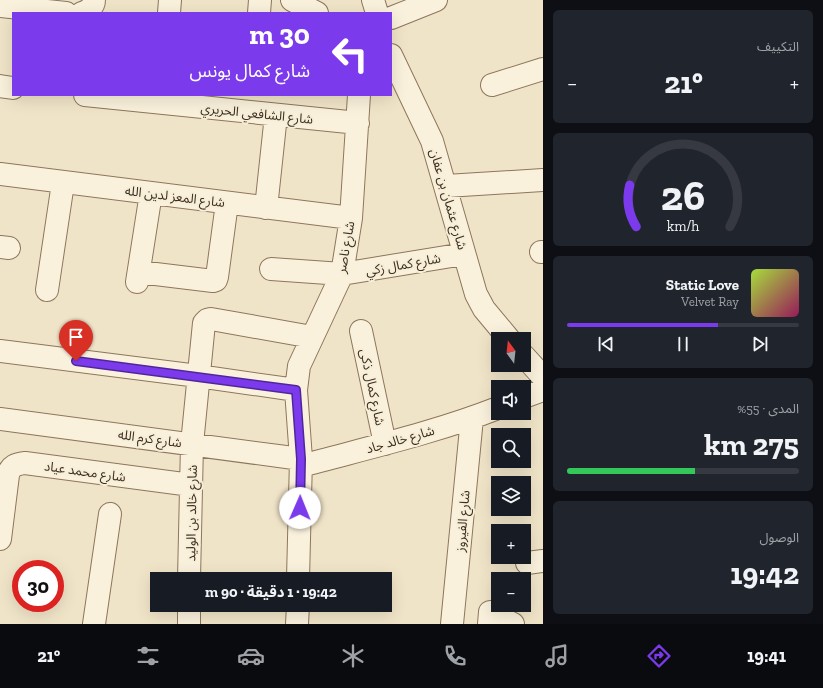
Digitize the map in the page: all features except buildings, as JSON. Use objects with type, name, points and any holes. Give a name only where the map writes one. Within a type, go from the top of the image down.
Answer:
[{"type":"street","points":[[84,12],[94,4],[94,0]]},
{"type":"street","points":[[169,12],[170,0]]},
{"type":"street","points":[[259,12],[260,0]]},
{"type":"street","points":[[292,0],[315,12]]},
{"type":"street","points":[[373,0],[377,12]]},
{"type":"street","points":[[392,18],[436,0]]},
{"type":"street","points":[[0,6],[57,12]]},
{"type":"street","name":"شارع عثمان بن عفان","points":[[392,57],[432,141],[476,294],[484,309],[503,332]]},
{"type":"street","points":[[492,85],[543,69]]},
{"type":"street","points":[[0,86],[12,88]]},
{"type":"street","name":"شارع الشافعي الحريري","points":[[96,96],[358,123]]},
{"type":"street","name":"شارع ناصر","points":[[298,572],[301,462],[296,390],[298,366],[342,274],[350,218],[359,96]]},
{"type":"street","points":[[266,208],[276,115]]},
{"type":"street","name":"شارع المعز لدين الله","points":[[0,174],[350,218]]},
{"type":"street","points":[[446,186],[543,180]]},
{"type":"street","points":[[47,290],[63,182]]},
{"type":"street","points":[[151,193],[138,277],[216,280],[227,203]]},
{"type":"street","name":"شارع كمال زكي","points":[[271,269],[342,274],[464,254]]},
{"type":"street","name":"شارع خالد بن الوليد","points":[[189,572],[192,444],[204,323],[211,319],[312,337]]},
{"type":"street","name":"شارع كمال ذكى","points":[[361,331],[385,444]]},
{"type":"street","points":[[0,351],[296,390]]},
{"type":"street","points":[[531,372],[539,390]]},
{"type":"street","name":"شارع خالد جاد","points":[[301,462],[385,444],[472,418],[491,411]]},
{"type":"street","name":"شارع الفيروز","points":[[452,624],[472,418]]},
{"type":"street","name":"شارع كرم الله","points":[[0,419],[192,444],[301,462]]},
{"type":"street","name":"شارع محمد عياد","points":[[0,538],[2,496],[11,468],[17,464],[25,463],[190,486]]},
{"type":"street","points":[[94,624],[110,514]]},
{"type":"street","points":[[189,612],[189,624]]},
{"type":"street","points":[[297,624],[298,612]]},
{"type":"street","points":[[490,618],[513,624]]},
{"type":"route","points":[[76,361],[296,390],[301,459],[300,508]]}]
